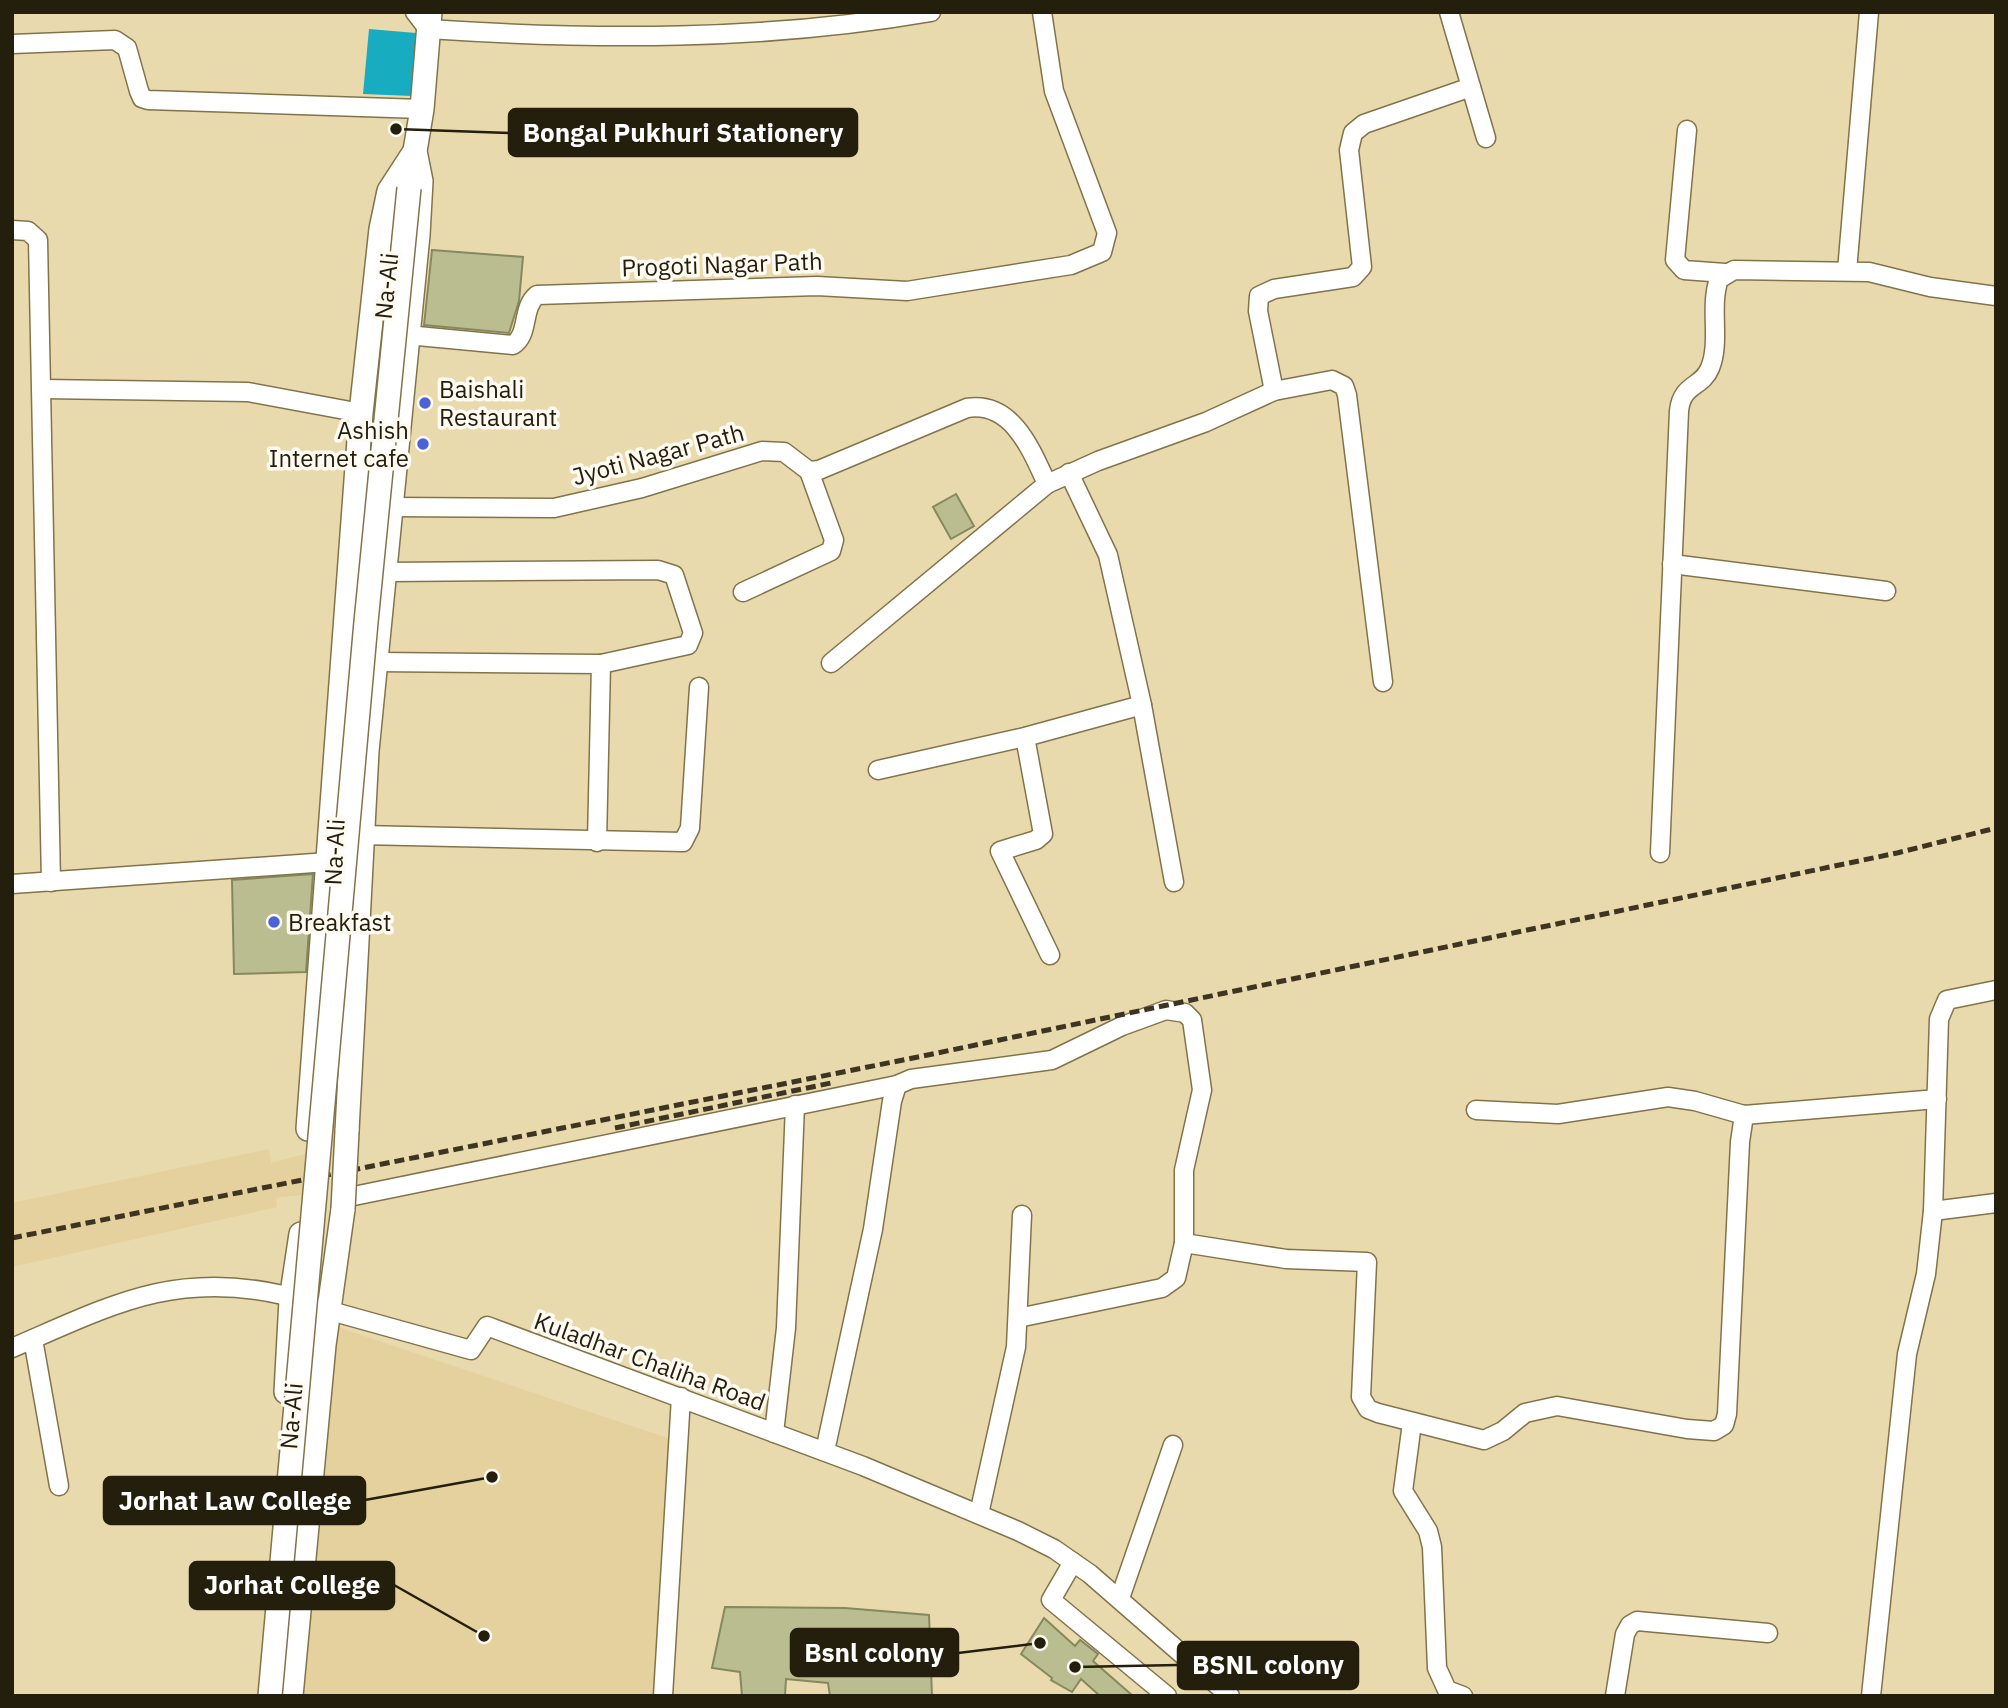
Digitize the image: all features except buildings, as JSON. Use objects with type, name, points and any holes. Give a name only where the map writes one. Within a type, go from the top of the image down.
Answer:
[{"type":"main road","name":"Na-Ali","points":[[291,1696],[324,1345],[343,1203],[360,835],[387,572],[421,181],[415,151],[422,109],[424,18]]},
{"type":"main road","points":[[270,1696],[366,622],[409,188],[415,151]]},
{"type":"main road","points":[[259,1696],[291,1300],[303,1207],[361,413],[385,204],[394,179],[415,151]]},
{"type":"street","points":[[424,18],[543,36],[766,33],[824,19],[883,21],[931,12]]},
{"type":"street","name":"Progoti Nagar Path","points":[[408,335],[513,345],[521,336],[528,306],[537,295],[817,286],[916,290],[1071,265],[1102,252],[1107,233],[1058,104],[1042,12]]},
{"type":"street","points":[[1449,12],[1486,138]]},
{"type":"street","points":[[1847,271],[1853,170],[1869,12]]},
{"type":"street","points":[[12,44],[116,40],[127,48],[139,91],[142,98],[148,100],[422,109]]},
{"type":"street","points":[[1274,391],[1258,312],[1259,296],[1274,289],[1353,276],[1362,267],[1349,150],[1353,133],[1364,124],[1471,87]]},
{"type":"street","points":[[1687,130],[1675,260],[1684,270],[1725,274],[1734,270],[1847,271],[1996,296]]},
{"type":"street","points":[[12,230],[28,231],[38,240],[51,883]]},
{"type":"street","points":[[1660,853],[1680,402],[1688,388],[1710,368],[1716,287],[1725,274]]},
{"type":"street","points":[[831,663],[1047,484],[1069,473],[1187,430],[1274,391],[1332,380],[1344,386],[1383,682]]},
{"type":"street","points":[[43,389],[248,392],[361,413]]},
{"type":"street","points":[[743,592],[831,551],[834,540],[809,471],[819,470],[967,408],[979,406],[994,409],[1019,432],[1031,449],[1047,484]]},
{"type":"street","name":"Jyoti Nagar Path","points":[[391,507],[554,508],[642,488],[762,451],[784,452],[809,471]]},
{"type":"street","points":[[1069,473],[1108,555],[1142,705],[1174,882]]},
{"type":"street","points":[[1672,564],[1886,591]]},
{"type":"street","points":[[377,662],[601,664],[688,645],[693,633],[674,575],[658,570],[387,572]]},
{"type":"street","points":[[597,842],[601,664]]},
{"type":"street","points":[[360,835],[683,842],[688,837],[699,687]]},
{"type":"street","points":[[878,770],[1025,737],[1142,705]]},
{"type":"street","points":[[1025,737],[1044,834],[1036,840],[1003,848],[1000,855],[1051,955]]},
{"type":"street","points":[[12,884],[51,883],[175,870],[328,862]]},
{"type":"street","points":[[1871,1696],[1907,1354],[1926,1274],[1933,1211],[1941,1010],[1947,1000],[1996,990]]},
{"type":"street","points":[[343,1203],[897,1085],[911,1079],[1052,1060],[1122,1026],[1166,1010],[1185,1013],[1192,1020],[1202,1090],[1184,1170],[1184,1243],[1176,1278],[1162,1288],[1018,1318]]},
{"type":"street","points":[[825,1451],[865,1273],[897,1085]]},
{"type":"street","points":[[1476,1110],[1558,1114],[1668,1097],[1695,1101],[1744,1115],[1937,1099]]},
{"type":"street","points":[[774,1433],[786,1328],[795,1105]]},
{"type":"street","points":[[1184,1243],[1286,1259],[1367,1262],[1361,1397],[1368,1409],[1412,1423],[1484,1440],[1503,1431],[1525,1413],[1557,1406],[1686,1429],[1714,1430],[1724,1425],[1727,1413],[1740,1142],[1744,1115]]},
{"type":"street","points":[[1933,1211],[1996,1203]]},
{"type":"street","points":[[979,1514],[1009,1384],[1018,1318],[1022,1215]]},
{"type":"street","name":"Kuladhar Chaliha Road","points":[[12,1348],[121,1302],[192,1285],[239,1286],[283,1295],[291,1300],[471,1350],[487,1326],[825,1451],[979,1514],[1054,1549],[1120,1598],[1230,1696]]},
{"type":"street","points":[[33,1339],[59,1486]]},
{"type":"street","points":[[663,1696],[681,1397]]},
{"type":"street","points":[[1412,1423],[1404,1491],[1428,1531],[1433,1547],[1437,1668],[1447,1689],[1463,1696]]},
{"type":"street","points":[[1120,1598],[1173,1445]]},
{"type":"street","points":[[1073,1562],[1051,1600],[1167,1696]]},
{"type":"street","points":[[1615,1696],[1625,1634],[1630,1625],[1637,1621],[1768,1633]]},
{"type":"shaded area","points":[[269,1149],[271,1163],[317,1151],[316,1193],[276,1198],[277,1207],[12,1267],[12,1203]]},
{"type":"shaded area","points":[[329,1324],[676,1441],[660,1696],[300,1696]]},
{"type":"water","points":[[369,29],[416,33],[412,96],[363,94]]},
{"type":"railway","points":[[12,1238],[918,1057],[1897,853],[1996,828]]},
{"type":"railway","points":[[615,1128],[831,1083]]},
{"type":"place","name":"Bongal Pukhuri Stationery","points":[[396,129]]},
{"type":"place","name":"Baishali Restaurant","points":[[425,403]]},
{"type":"place","name":"Ashish Internet cafe","points":[[423,444]]},
{"type":"place","name":"Breakfast","points":[[274,922]]},
{"type":"place","name":"Jorhat Law College","points":[[492,1477]]},
{"type":"place","name":"Jorhat College","points":[[484,1636]]},
{"type":"place","name":"Bsnl colony","points":[[1040,1643]]},
{"type":"place","name":"BSNL colony","points":[[1075,1667]]}]
